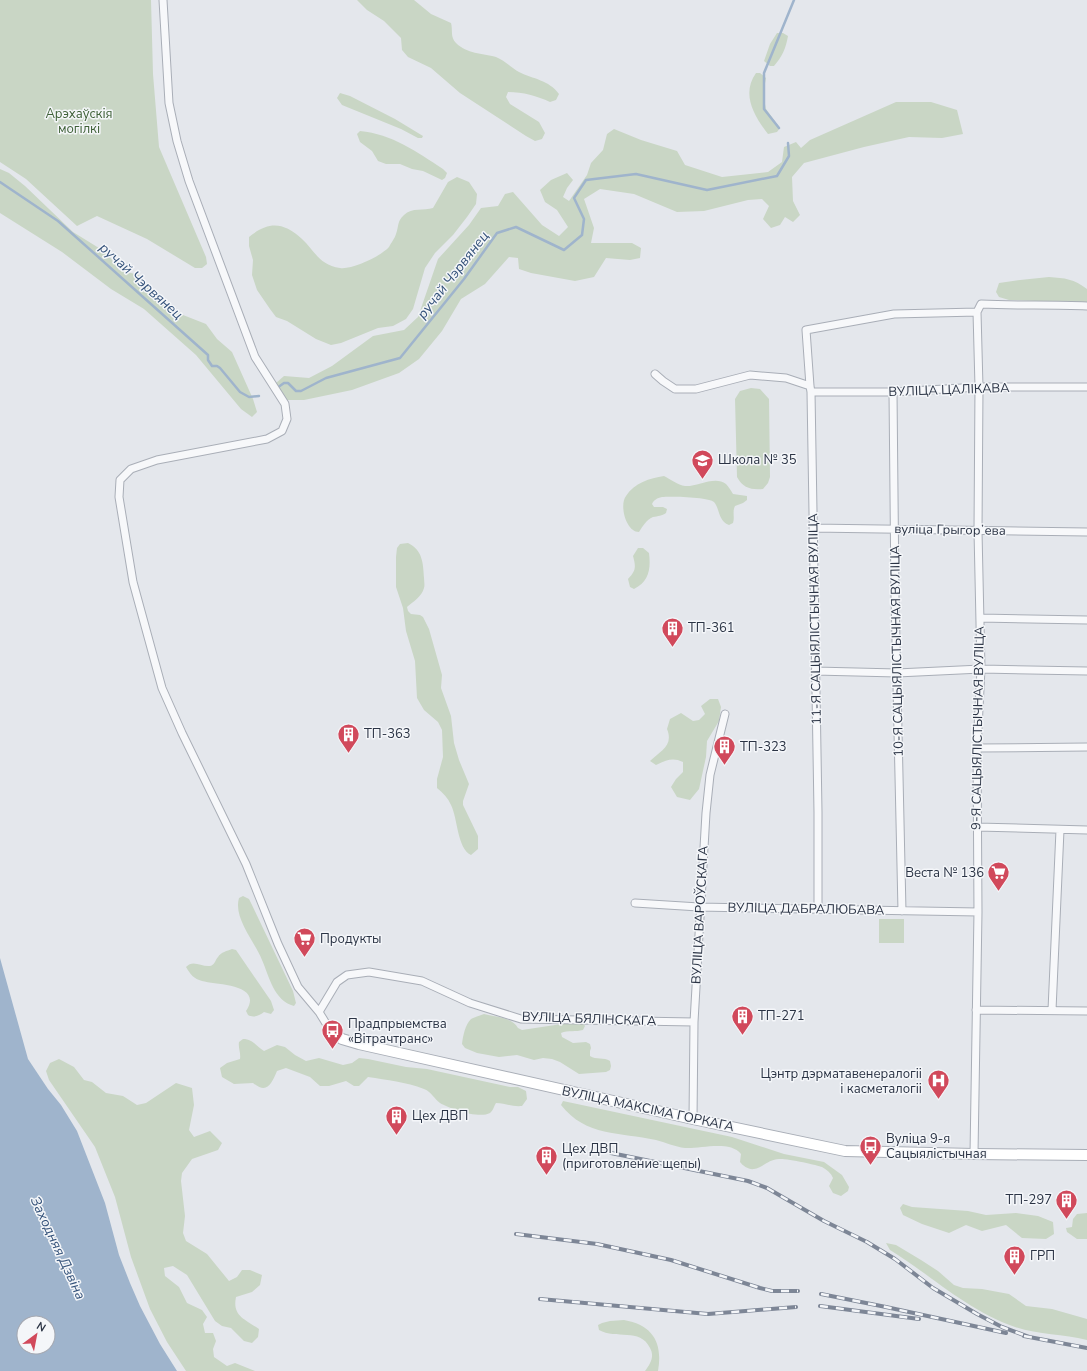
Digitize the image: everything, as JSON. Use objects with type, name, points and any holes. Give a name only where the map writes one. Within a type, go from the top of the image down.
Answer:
[{"type":"main road","name":"ВУЛІЦА МАКСІМА ГОРКАГА","points":[[330,1030],[342,1039],[359,1044],[693,1119],[844,1151],[1087,1155]]},
{"type":"main road","name":"ВУЛІЦА МАКСІМА ГОРКАГА","points":[[974,1154],[1047,1160],[1087,1160]]},
{"type":"street","points":[[163,0],[169,103],[177,141],[189,181],[255,357],[284,404],[287,419],[282,431],[267,439],[157,460],[131,469],[120,480],[119,497],[122,518],[133,582],[162,688],[185,740],[246,864],[278,944],[298,987],[319,1012],[330,1030]]},
{"type":"street","name":"9-Я САЦЫЯЛІСТЫЧНАЯ ВУЛІЦА","points":[[974,1154],[978,912],[977,748],[981,669],[978,531],[979,387],[977,312],[981,304],[1055,304],[1087,306]]},
{"type":"street","name":"11-Я САЦЫЯЛІСТЫЧНАЯ ВУЛІЦА","points":[[818,909],[816,671],[810,389],[806,330],[894,314],[977,312]]},
{"type":"street","name":"ВУЛІЦА ЦАЛІКАВА","points":[[655,374],[675,389],[696,389],[750,375],[786,378],[810,389],[893,392],[979,387],[1087,387]]},
{"type":"street","name":"10-Я САЦЫЯЛІСТЫЧНАЯ ВУЛІЦА","points":[[893,392],[894,529],[902,911]]},
{"type":"street","name":"вуліца Грыгорʼева","points":[[813,528],[1087,532]]},
{"type":"street","points":[[980,618],[1087,620]]},
{"type":"street","points":[[816,671],[897,673],[981,669],[1087,671]]},
{"type":"street","name":"ВУЛІЦА ВАРОЎСКАГА","points":[[693,1119],[694,1022],[706,813],[710,776],[725,714]]},
{"type":"street","points":[[977,748],[1087,747]]},
{"type":"street","points":[[977,827],[1087,830]]},
{"type":"street","points":[[1052,1010],[1060,830]]},
{"type":"street","name":"ВУЛІЦА ДАБРАЛЮБАВА","points":[[635,903],[700,906],[978,912]]},
{"type":"street","name":"ВУЛІЦА БЯЛІНСКАГА","points":[[319,1012],[337,982],[347,975],[369,972],[422,981],[470,1003],[521,1019],[694,1022]]},
{"type":"street","points":[[976,1010],[1087,1011]]},
{"type":"green space","name":"Арэхаўскія могілкі","points":[[0,0],[151,0],[153,74],[159,147],[206,257],[207,264],[202,268],[195,268],[147,239],[97,216],[77,226],[26,179],[0,162]]},
{"type":"green space","points":[[357,0],[414,0],[431,14],[451,23],[452,36],[454,41],[460,47],[496,57],[519,72],[540,80],[555,89],[559,94],[556,100],[550,102],[535,96],[519,93],[508,92],[506,97],[510,104],[539,122],[545,133],[542,139],[535,141],[526,136],[460,93],[431,68],[408,57],[402,50],[401,38],[384,21],[367,10]]},
{"type":"green space","points":[[777,33],[783,33],[788,36],[779,59],[774,66],[770,66],[764,61],[770,44]]},
{"type":"green space","points":[[756,73],[760,73],[766,78],[763,94],[766,109],[780,128],[777,132],[768,134],[758,120],[751,105],[750,89]]},
{"type":"green space","points":[[340,93],[350,96],[395,119],[423,136],[422,138],[418,138],[401,129],[342,105],[337,98]]},
{"type":"green space","points":[[896,102],[931,102],[957,110],[963,134],[942,138],[909,137],[804,163],[792,177],[793,201],[800,215],[793,222],[785,217],[780,225],[771,228],[763,219],[769,206],[762,199],[748,200],[704,211],[677,212],[634,194],[600,189],[584,199],[594,228],[591,243],[632,243],[641,248],[640,258],[630,260],[606,258],[594,277],[575,281],[531,273],[519,269],[518,258],[509,257],[485,284],[461,299],[442,331],[419,359],[399,373],[352,390],[304,400],[282,400],[276,383],[284,376],[309,378],[332,366],[373,336],[404,330],[418,317],[438,259],[469,225],[481,208],[498,206],[505,194],[513,192],[542,225],[559,236],[568,227],[557,210],[545,202],[540,190],[551,180],[567,173],[573,180],[563,197],[569,201],[587,175],[591,163],[603,150],[607,134],[614,129],[641,140],[677,151],[685,165],[722,177],[768,172],[782,162],[784,147],[796,142],[801,148],[810,140]]},
{"type":"green space","points":[[360,131],[383,136],[424,156],[447,173],[445,178],[442,180],[423,171],[412,169],[400,164],[386,164],[378,161],[372,151],[360,142],[357,134]]},
{"type":"green space","points":[[0,169],[9,173],[25,186],[73,232],[107,253],[119,270],[139,275],[158,297],[183,315],[206,324],[217,339],[232,352],[253,399],[257,412],[252,417],[241,409],[196,355],[144,309],[111,289],[62,252],[0,213]]},
{"type":"green space","points":[[457,177],[469,182],[477,194],[476,204],[453,235],[435,253],[425,268],[413,309],[406,319],[393,326],[378,328],[341,343],[331,345],[316,339],[287,321],[276,317],[257,290],[252,275],[253,260],[249,246],[249,237],[263,228],[276,226],[289,229],[302,239],[322,261],[340,268],[352,267],[366,262],[385,251],[395,237],[402,217],[414,210],[433,208],[448,182]]},
{"type":"green space","points":[[1049,277],[1069,280],[1078,283],[1087,289],[1087,303],[1009,300],[999,297],[996,292],[999,283]]},
{"type":"green space","points":[[751,388],[760,389],[769,399],[770,477],[768,483],[763,489],[748,488],[739,481],[737,477],[735,399],[740,391]]},
{"type":"green space","points":[[664,476],[685,486],[711,481],[722,482],[727,485],[733,494],[747,496],[747,500],[735,506],[733,523],[729,525],[723,521],[716,505],[711,500],[689,497],[660,497],[652,504],[654,507],[663,507],[667,509],[666,513],[648,520],[639,532],[634,531],[630,528],[625,517],[623,505],[626,496],[629,491],[638,484],[653,478]]},
{"type":"green space","points":[[408,543],[417,549],[421,558],[424,586],[423,591],[419,596],[407,607],[411,614],[420,615],[423,617],[429,629],[442,675],[441,688],[451,716],[454,743],[469,784],[463,805],[478,836],[478,849],[471,855],[466,851],[460,840],[450,802],[437,788],[437,779],[443,757],[442,730],[438,722],[424,710],[417,698],[415,661],[406,631],[403,608],[396,587],[397,548],[400,544]]},
{"type":"green space","points":[[638,548],[643,548],[649,553],[650,564],[646,579],[634,589],[630,587],[628,579],[634,571],[635,566],[633,556]]},
{"type":"green space","points":[[710,699],[718,699],[721,707],[719,721],[707,741],[706,757],[699,789],[690,800],[677,797],[671,787],[683,772],[683,762],[670,760],[656,765],[650,761],[665,748],[669,740],[667,729],[670,719],[681,713],[693,721],[699,720],[705,714],[701,706]]},
{"type":"green space","points":[[243,896],[249,899],[293,991],[296,1003],[294,1006],[282,999],[273,987],[259,953],[242,922],[238,906],[239,898]]},
{"type":"green space","points":[[879,919],[904,919],[904,943],[879,943]]},
{"type":"green space","points":[[232,949],[236,950],[271,1001],[274,1010],[271,1014],[264,1012],[256,1016],[248,1015],[246,1011],[250,1002],[249,995],[244,991],[236,987],[199,980],[192,976],[186,967],[194,963],[210,966],[214,964],[221,954]]},
{"type":"green space","points":[[484,1014],[508,1020],[522,1030],[583,1022],[585,1026],[583,1030],[561,1033],[562,1037],[573,1043],[586,1042],[590,1044],[590,1056],[610,1061],[610,1070],[606,1072],[579,1074],[560,1062],[552,1059],[543,1058],[534,1060],[517,1055],[499,1057],[477,1053],[465,1048],[462,1044],[467,1024],[471,1019]]},
{"type":"green space","points":[[243,1039],[252,1041],[264,1051],[277,1045],[285,1047],[306,1061],[319,1058],[343,1065],[352,1063],[359,1058],[368,1059],[406,1067],[427,1069],[510,1087],[518,1087],[526,1091],[527,1099],[522,1106],[496,1103],[490,1113],[479,1115],[457,1110],[440,1103],[427,1090],[410,1085],[368,1077],[359,1086],[354,1086],[346,1081],[329,1086],[320,1086],[310,1077],[286,1068],[277,1071],[273,1080],[265,1088],[253,1083],[234,1084],[222,1077],[220,1068],[227,1063],[240,1059],[239,1042]]},
{"type":"green space","points":[[59,1059],[74,1067],[84,1080],[92,1082],[106,1093],[123,1096],[137,1105],[146,1103],[176,1083],[192,1088],[194,1105],[189,1130],[194,1137],[210,1131],[222,1143],[218,1150],[192,1159],[182,1173],[181,1181],[185,1216],[183,1233],[186,1241],[207,1254],[229,1281],[237,1277],[242,1270],[250,1270],[262,1275],[260,1285],[252,1292],[236,1297],[235,1303],[238,1313],[259,1329],[258,1337],[252,1343],[244,1341],[231,1328],[222,1326],[215,1321],[187,1275],[173,1266],[164,1268],[165,1276],[179,1287],[187,1303],[202,1310],[207,1317],[203,1324],[205,1333],[213,1333],[216,1341],[213,1349],[214,1357],[227,1366],[235,1363],[255,1371],[186,1371],[167,1342],[150,1309],[131,1257],[115,1197],[95,1147],[49,1080],[46,1071],[50,1063]]},
{"type":"green space","points":[[563,1101],[732,1137],[784,1154],[824,1162],[842,1175],[849,1187],[848,1191],[841,1196],[833,1193],[829,1186],[833,1178],[831,1175],[822,1167],[814,1165],[775,1159],[757,1168],[750,1169],[740,1162],[741,1154],[730,1147],[714,1146],[685,1148],[656,1140],[604,1132],[581,1123],[561,1105]]},
{"type":"green space","points":[[903,1204],[912,1207],[968,1211],[986,1215],[1016,1213],[1038,1216],[1053,1222],[1054,1234],[1046,1239],[1022,1238],[1006,1225],[982,1231],[966,1225],[949,1233],[922,1224],[903,1215],[900,1208]]},
{"type":"green space","points":[[1087,1213],[1087,1239],[1077,1239],[1067,1232],[1066,1228],[1072,1227],[1073,1219],[1077,1214]]},
{"type":"green space","points":[[886,1243],[896,1245],[921,1260],[938,1271],[954,1285],[963,1288],[982,1289],[1009,1294],[1026,1306],[1052,1309],[1087,1319],[1087,1340],[1024,1330],[998,1320],[982,1312],[951,1292],[890,1250]]},
{"type":"green space","points":[[624,1320],[634,1322],[642,1326],[654,1337],[659,1352],[658,1371],[645,1371],[652,1357],[650,1348],[646,1342],[634,1336],[606,1333],[599,1330],[598,1325],[602,1323]]},
{"type":"water","name":"Заходняя Дзвіна","points":[[0,958],[28,1059],[48,1089],[61,1105],[77,1131],[105,1203],[119,1255],[130,1283],[160,1344],[177,1371],[0,1371]]},
{"type":"waterway","name":"ручай Чэрвянец","points":[[779,128],[764,109],[764,73],[794,0]]},
{"type":"waterway","name":"ручай Чэрвянец","points":[[277,388],[284,383],[288,383],[296,391],[301,391],[326,378],[400,358],[464,279],[497,233],[516,227],[564,250],[582,235],[584,219],[574,198],[586,180],[636,174],[707,190],[777,176],[789,156],[788,143]]},
{"type":"waterway","name":"ручай Чэрвянец","points":[[0,182],[58,221],[208,355],[208,360],[212,366],[217,366],[220,368],[240,392],[249,397],[259,396]]},
{"type":"railway","points":[[611,1153],[748,1181],[767,1188],[824,1221],[867,1242],[895,1259],[933,1288],[977,1314],[1002,1327],[1029,1337]]},
{"type":"railway","points":[[516,1234],[597,1244],[671,1260],[772,1291],[798,1291]]},
{"type":"railway","points":[[821,1294],[1006,1333]]},
{"type":"railway","points":[[540,1299],[708,1314],[796,1307]]},
{"type":"railway","points":[[820,1306],[919,1319]]},
{"type":"railway","points":[[1024,1336],[1087,1348]]},
{"type":"place","name":"Школа № 35","points":[[702,480]]},
{"type":"place","name":"ТП-361","points":[[672,648]]},
{"type":"place","name":"ТП-363","points":[[349,754]]},
{"type":"place","name":"ТП-323","points":[[724,766]]},
{"type":"place","name":"Веста № 136","points":[[999,892]]},
{"type":"place","name":"Продукты","points":[[304,958]]},
{"type":"place","name":"ТП-271","points":[[743,1036]]},
{"type":"place","name":"Прадпрыемства «Вітрачтранс»","points":[[332,1050]]},
{"type":"place","name":"Цэнтр дэрматавенералогіі і касметалогіі","points":[[938,1100]]},
{"type":"place","name":"Цех ДВП","points":[[396,1136]]},
{"type":"place","name":"Вуліца 9-я Сацыялістычная","points":[[871,1166]]},
{"type":"place","name":"Цех ДВП (приготовление щепы)","points":[[547,1176]]},
{"type":"place","name":"ТП-297","points":[[1067,1220]]},
{"type":"place","name":"ГРП","points":[[1014,1276]]}]
